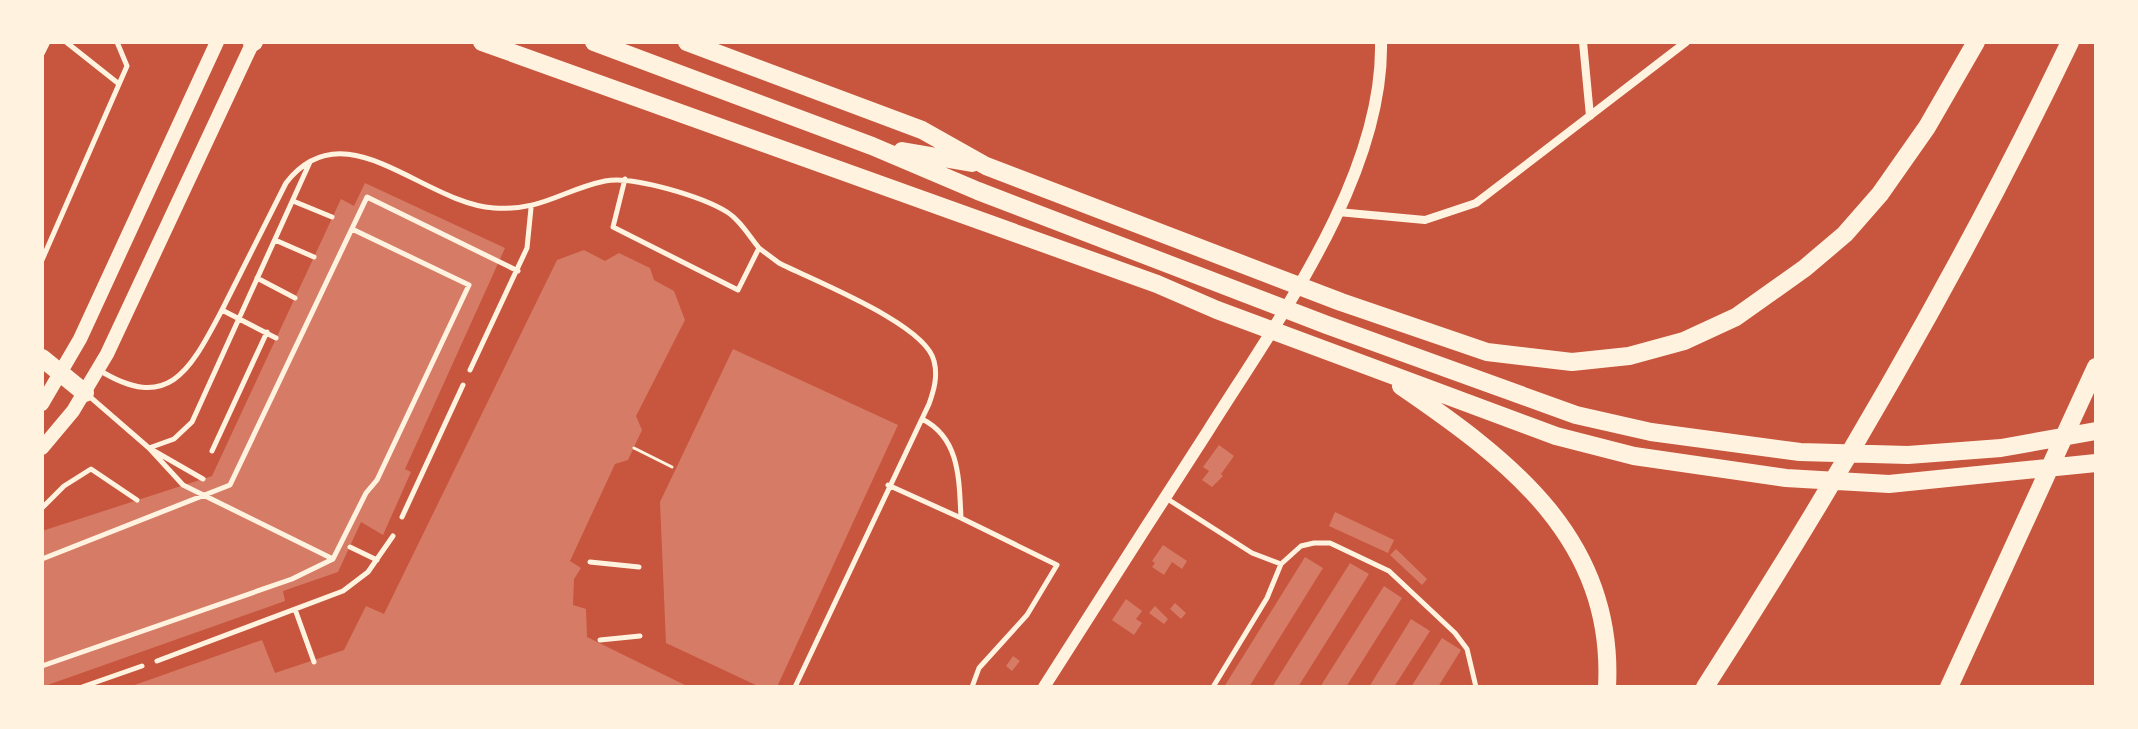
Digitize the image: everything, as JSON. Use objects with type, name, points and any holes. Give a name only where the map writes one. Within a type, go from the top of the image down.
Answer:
[{"type":"highway","points":[[482,42],[1157,284],[1217,310],[1556,436],[1634,456],[1786,478],[1889,484],[1997,476],[2096,463]]},
{"type":"highway","points":[[594,42],[872,146],[978,191],[1327,325],[1576,415],[1681,438],[1800,452],[1908,455],[2001,448],[2096,431]]},
{"type":"highway","points":[[687,42],[922,130],[986,166],[1341,302],[1460,344],[1515,358],[1601,360],[1684,341],[1760,302],[1845,234],[1913,150],[1976,42]]},
{"type":"highway","points":[[1705,687],[1800,539],[1906,358],[2010,164],[2070,42]]},
{"type":"highway","points":[[872,146],[986,166]]},
{"type":"highway","points":[[42,358],[85,393]]},
{"type":"highway","points":[[1949,687],[2096,367]]},
{"type":"highway","points":[[1378,371],[1469,433],[1511,467],[1560,522],[1589,582],[1601,619],[1607,687]]},
{"type":"main road","points":[[42,448],[85,393],[98,370],[253,42]]},
{"type":"main road","points":[[42,404],[62,374],[214,46]]},
{"type":"street","points":[[1044,687],[1165,498],[1338,212],[1368,136],[1380,85],[1381,42]]},
{"type":"street","points":[[1583,42],[1590,116]]},
{"type":"street","points":[[1338,212],[1415,220],[1460,211],[1491,194],[1686,42]]},
{"type":"lane","points":[[42,54],[48,42]]},
{"type":"lane","points":[[66,42],[119,84]]},
{"type":"lane","points":[[42,260],[127,66],[117,42]]},
{"type":"lane","points":[[98,370],[136,387],[149,389],[171,382],[187,370],[222,310],[286,183],[323,154],[346,151],[474,205],[531,208],[605,181],[625,179],[653,184],[728,213],[759,248],[779,263],[915,332],[934,359],[936,377],[922,419],[888,485],[795,687]]},
{"type":"lane","points":[[149,448],[174,439],[192,422],[311,161]]},
{"type":"lane","points":[[625,179],[613,227],[738,290],[759,248]]},
{"type":"lane","points":[[42,559],[230,485],[367,197],[518,271]]},
{"type":"lane","points":[[292,201],[332,217]]},
{"type":"lane","points":[[470,370],[518,271],[531,231],[531,208]]},
{"type":"lane","points":[[42,666],[292,579],[333,559],[366,493],[377,480],[469,285],[352,229]]},
{"type":"lane","points":[[275,240],[314,257]]},
{"type":"lane","points":[[257,278],[295,298]]},
{"type":"lane","points":[[222,310],[276,338]]},
{"type":"lane","points":[[212,451],[267,332]]},
{"type":"lane","points":[[402,517],[463,385]]},
{"type":"lane","points":[[85,393],[149,448],[183,485],[333,559]]},
{"type":"lane","points":[[922,419],[939,427],[949,444],[956,467],[961,518]]},
{"type":"lane","points":[[149,448],[203,479]]},
{"type":"lane","points":[[42,508],[64,486],[91,469],[137,500]]},
{"type":"lane","points":[[888,485],[1057,565],[1027,615],[979,668],[972,687]]},
{"type":"lane","points":[[1165,498],[1252,553],[1281,564]]},
{"type":"lane","points":[[157,661],[296,612],[343,591],[357,582],[377,560],[393,536]]},
{"type":"lane","points":[[1213,687],[1267,598],[1281,564],[1301,546],[1330,543],[1389,571],[1455,633],[1467,649],[1476,687]]},
{"type":"lane","points":[[350,547],[377,560]]},
{"type":"lane","points":[[590,562],[639,567]]},
{"type":"lane","points":[[296,612],[314,662]]},
{"type":"lane","points":[[600,640],[640,636]]},
{"type":"lane","points":[[82,687],[142,666]]},
{"type":"path","points":[[634,448],[672,467]]},
{"type":"building","points":[[365,183],[505,248],[405,469],[411,472],[383,535],[361,522],[338,572],[283,591],[285,601],[42,687],[42,531],[212,476],[341,199],[354,206]]},
{"type":"building","points":[[584,250],[605,261],[619,253],[650,268],[654,280],[674,291],[685,320],[636,416],[642,430],[628,460],[615,464],[570,561],[581,568],[574,579],[573,605],[586,609],[587,637],[689,687],[129,687],[262,640],[275,673],[344,650],[366,606],[384,614],[557,260]]},
{"type":"building","points":[[733,349],[898,425],[777,687],[760,687],[666,643],[660,502]]},
{"type":"building","points":[[1219,445],[1234,456],[1221,474],[1223,476],[1212,487],[1202,480],[1209,471],[1203,467]]},
{"type":"building","points":[[1335,512],[1394,540],[1388,553],[1329,526]]},
{"type":"building","points":[[1163,545],[1187,561],[1182,569],[1172,562],[1164,575],[1152,567],[1155,563],[1152,561]]},
{"type":"building","points":[[1396,549],[1427,579],[1422,585],[1390,555]]},
{"type":"building","points":[[1305,557],[1323,568],[1249,687],[1224,687]]},
{"type":"building","points":[[1350,563],[1369,574],[1298,687],[1272,687]]},
{"type":"building","points":[[1384,586],[1402,598],[1346,687],[1320,687]]},
{"type":"building","points":[[1126,599],[1142,611],[1136,619],[1142,623],[1134,635],[1112,620]]},
{"type":"building","points":[[1175,603],[1186,613],[1181,619],[1170,609]]},
{"type":"building","points":[[1155,606],[1168,619],[1164,624],[1149,613]]},
{"type":"building","points":[[1411,619],[1430,631],[1394,687],[1369,687]]},
{"type":"building","points":[[1442,638],[1461,650],[1438,687],[1411,687]]},
{"type":"building","points":[[1013,656],[1020,661],[1012,671],[1006,666]]}]
